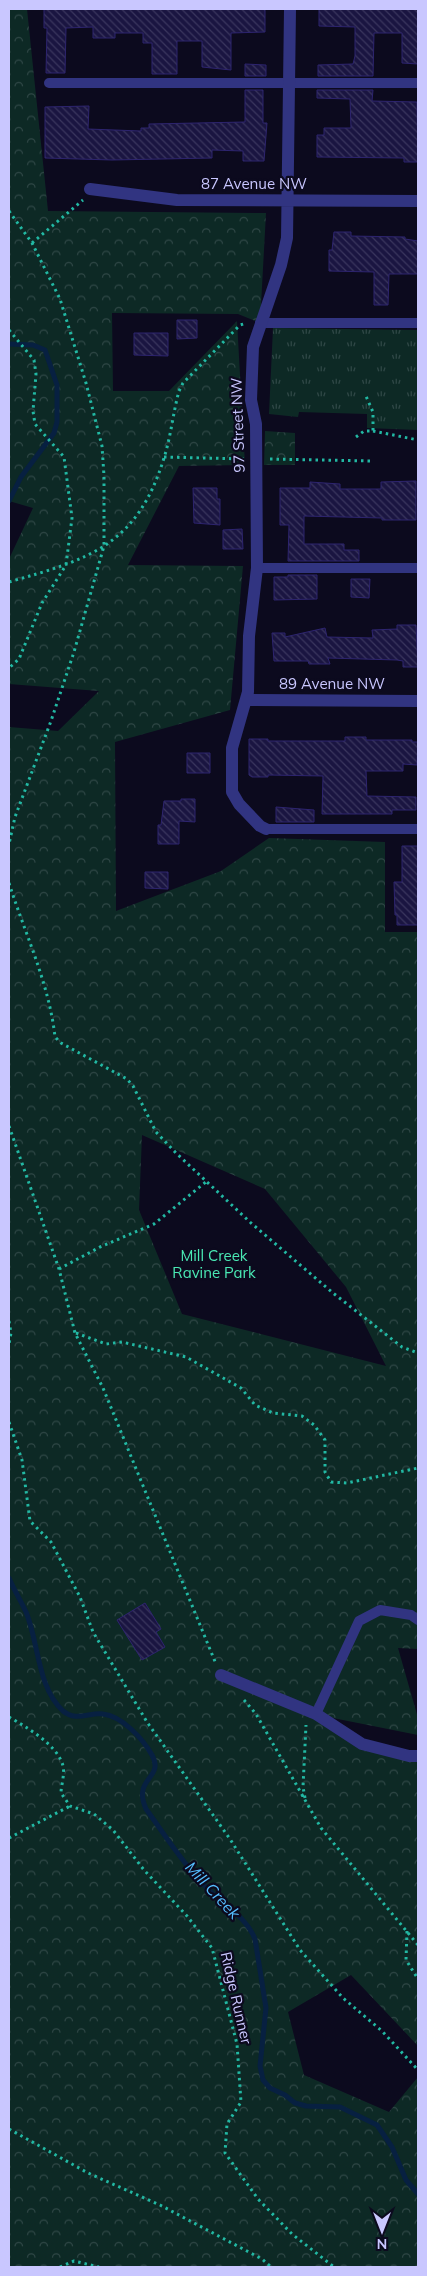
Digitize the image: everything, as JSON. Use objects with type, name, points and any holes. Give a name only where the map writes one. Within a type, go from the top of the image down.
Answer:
[{"type":"street","name":"97 Street NW","points":[[266,829],[260,826],[239,804],[231,787],[233,742],[246,700],[249,636],[256,568],[256,424],[251,391],[253,347],[284,253],[287,238],[290,9]]},
{"type":"street","name":"87 Avenue NW","points":[[90,189],[169,200],[418,201]]},
{"type":"street","name":"89 Avenue NW","points":[[246,700],[418,701]]},
{"type":"street","points":[[221,1675],[316,1714],[362,1744],[409,1756],[418,1756]]},
{"type":"lane","points":[[49,83],[418,83]]},
{"type":"lane","points":[[260,323],[418,323]]},
{"type":"lane","points":[[256,568],[418,568]]},
{"type":"lane","points":[[266,829],[418,829]]},
{"type":"lane","points":[[316,1714],[359,1621],[380,1610],[412,1615],[418,1620]]},
{"type":"path","points":[[32,243],[86,198],[90,189]]},
{"type":"path","points":[[9,211],[32,243],[60,299],[86,383],[102,446],[104,476],[104,546],[68,669],[15,817],[9,844]]},
{"type":"path","points":[[9,582],[89,556],[123,532],[134,520],[148,498],[164,457],[177,399],[183,383],[240,326],[260,323]]},
{"type":"path","points":[[9,330],[34,360],[36,374],[33,411],[35,424],[64,457],[72,518],[66,565],[42,603],[19,660],[9,668]]},
{"type":"path","points":[[365,394],[373,412],[373,431]]},
{"type":"path","points":[[356,437],[364,431],[373,431],[418,440]]},
{"type":"path","points":[[164,457],[373,461]]},
{"type":"path","points":[[9,820],[15,817]]},
{"type":"path","points":[[9,883],[24,930],[44,981],[55,1037],[61,1044],[127,1079],[134,1086],[156,1132],[251,1223],[333,1293],[402,1347],[418,1353]]},
{"type":"path","points":[[9,1126],[59,1269],[75,1333],[103,1388],[221,1675]]},
{"type":"path","points":[[59,1269],[100,1247],[154,1224],[207,1181]]},
{"type":"path","points":[[9,1321],[11,1333],[9,1344]]},
{"type":"path","points":[[75,1333],[106,1344],[122,1342],[186,1356],[241,1388],[255,1404],[273,1413],[302,1416],[314,1425],[325,1440],[325,1472],[331,1482],[347,1483],[418,1468]]},
{"type":"path","points":[[9,1422],[22,1460],[30,1521],[51,1542],[80,1597],[93,1632],[142,1715],[230,1839],[300,1950],[343,1998],[382,2031],[418,2070]]},
{"type":"path","points":[[238,1695],[256,1714],[321,1828],[418,1945]]},
{"type":"path","points":[[306,1802],[303,1787],[306,1722],[316,1714]]},
{"type":"path","points":[[9,1716],[41,1737],[57,1756],[63,1766],[61,1794],[70,1806],[9,1838]]},
{"type":"path","name":"Ridge Runner","points":[[70,1806],[94,1814],[113,1830],[144,1870],[187,1916],[212,1948],[237,2044],[241,2102],[227,2124],[225,2154],[258,2199],[292,2234],[334,2267]]},
{"type":"path","points":[[407,1931],[406,1960],[418,1979]]},
{"type":"path","points":[[9,2130],[88,2173],[160,2204],[262,2260],[271,2267]]},
{"type":"path","points":[[60,2267],[74,2261],[99,2267]]},
{"type":"green space","name":"Mill Creek Ravine Park","points":[[9,9],[27,9],[48,211],[266,213],[260,323],[238,314],[112,313],[113,391],[169,391],[237,321],[245,465],[179,466],[128,565],[243,566],[230,710],[115,742],[116,911],[221,871],[269,838],[385,842],[385,932],[418,932],[418,1649],[398,1648],[418,1718],[418,1735],[318,1715],[362,1744],[418,1756],[418,2046],[351,1975],[288,2012],[304,2075],[389,2112],[418,2077],[418,2267],[9,2267],[9,727],[58,731],[99,691],[9,684],[9,559],[33,508],[9,501]],"holes":[[[142,1135],[265,1189],[346,1287],[386,1366],[182,1314],[139,1210]]]},
{"type":"green space","points":[[273,328],[418,330],[418,430],[367,428],[367,414],[299,412],[298,417],[269,414]]},
{"type":"green space","points":[[265,431],[295,433],[295,465],[264,465]]},
{"type":"building","points":[[44,9],[265,9],[265,32],[231,33],[231,70],[202,67],[202,41],[177,41],[177,74],[152,74],[152,43],[143,43],[143,33],[115,33],[115,38],[93,38],[93,27],[66,28],[65,73],[46,73],[47,28],[44,28]]},
{"type":"building","points":[[319,9],[418,9],[418,64],[402,63],[402,33],[374,33],[373,76],[318,76],[318,65],[353,64],[355,56],[355,27],[319,26]]},
{"type":"building","points":[[245,64],[266,65],[266,76],[245,76]]},
{"type":"building","points":[[245,90],[263,90],[263,123],[267,123],[264,161],[243,161],[243,151],[212,150],[212,158],[112,160],[45,158],[45,107],[89,106],[88,129],[141,131],[141,128],[149,128],[149,124],[245,122]]},
{"type":"building","points":[[317,90],[373,90],[372,101],[417,102],[418,162],[404,162],[404,158],[317,157],[317,135],[324,135],[324,128],[351,128],[350,99],[317,98]]},
{"type":"building","points":[[334,232],[351,232],[351,236],[405,237],[405,239],[418,241],[418,274],[389,274],[388,305],[374,305],[374,272],[329,271],[329,250],[332,250]]},
{"type":"building","points":[[177,320],[197,320],[197,338],[177,339]]},
{"type":"building","points":[[134,333],[168,333],[168,356],[134,355]]},
{"type":"building","points":[[416,481],[416,520],[304,516],[304,544],[344,544],[344,550],[359,550],[359,561],[288,561],[289,525],[280,525],[280,488],[310,488],[310,482],[340,484],[340,489],[381,489],[381,482]]},
{"type":"building","points":[[193,488],[217,488],[217,499],[220,499],[220,525],[194,523]]},
{"type":"building","points":[[242,529],[243,549],[223,549],[223,530]]},
{"type":"building","points":[[288,575],[317,575],[317,599],[274,600],[274,577],[288,577]]},
{"type":"building","points":[[351,579],[370,579],[369,598],[351,597]]},
{"type":"building","points":[[397,625],[416,625],[418,667],[403,667],[403,661],[397,660],[328,658],[330,664],[309,664],[308,661],[274,661],[272,633],[285,633],[285,637],[325,628],[327,637],[373,638],[372,630],[397,629]]},
{"type":"building","points":[[345,737],[366,737],[366,740],[412,740],[412,742],[418,742],[417,765],[403,764],[403,771],[366,771],[367,796],[416,797],[416,810],[392,810],[392,814],[322,814],[323,776],[268,775],[268,777],[252,777],[249,775],[249,739],[268,739],[268,741],[345,741]]},
{"type":"building","points":[[187,753],[210,753],[210,773],[187,773]]},
{"type":"building","points":[[181,799],[195,799],[195,822],[179,821],[179,844],[158,844],[158,825],[161,825],[164,801],[181,801]]},
{"type":"building","points":[[276,807],[314,810],[314,822],[276,822]]},
{"type":"building","points":[[402,846],[418,846],[418,925],[397,925],[394,882],[402,882]]},
{"type":"building","points":[[145,872],[168,872],[168,889],[145,888]]},
{"type":"building","points":[[145,1603],[161,1629],[156,1632],[165,1647],[142,1660],[117,1620]]},
{"type":"waterway","name":"Mill Creek","points":[[9,344],[33,345],[45,350],[57,385],[57,422],[54,433],[21,477],[9,501]]},
{"type":"waterway","name":"Mill Creek","points":[[9,1578],[26,1612],[43,1677],[54,1701],[63,1711],[73,1716],[103,1714],[117,1719],[131,1729],[143,1742],[155,1763],[155,1769],[143,1790],[146,1809],[189,1868],[239,1916],[251,1931],[255,1939],[266,2008],[260,2066],[263,2080],[270,2088],[285,2095],[295,2103],[306,2106],[340,2107],[377,2125],[392,2147],[406,2180],[418,2194]]}]
